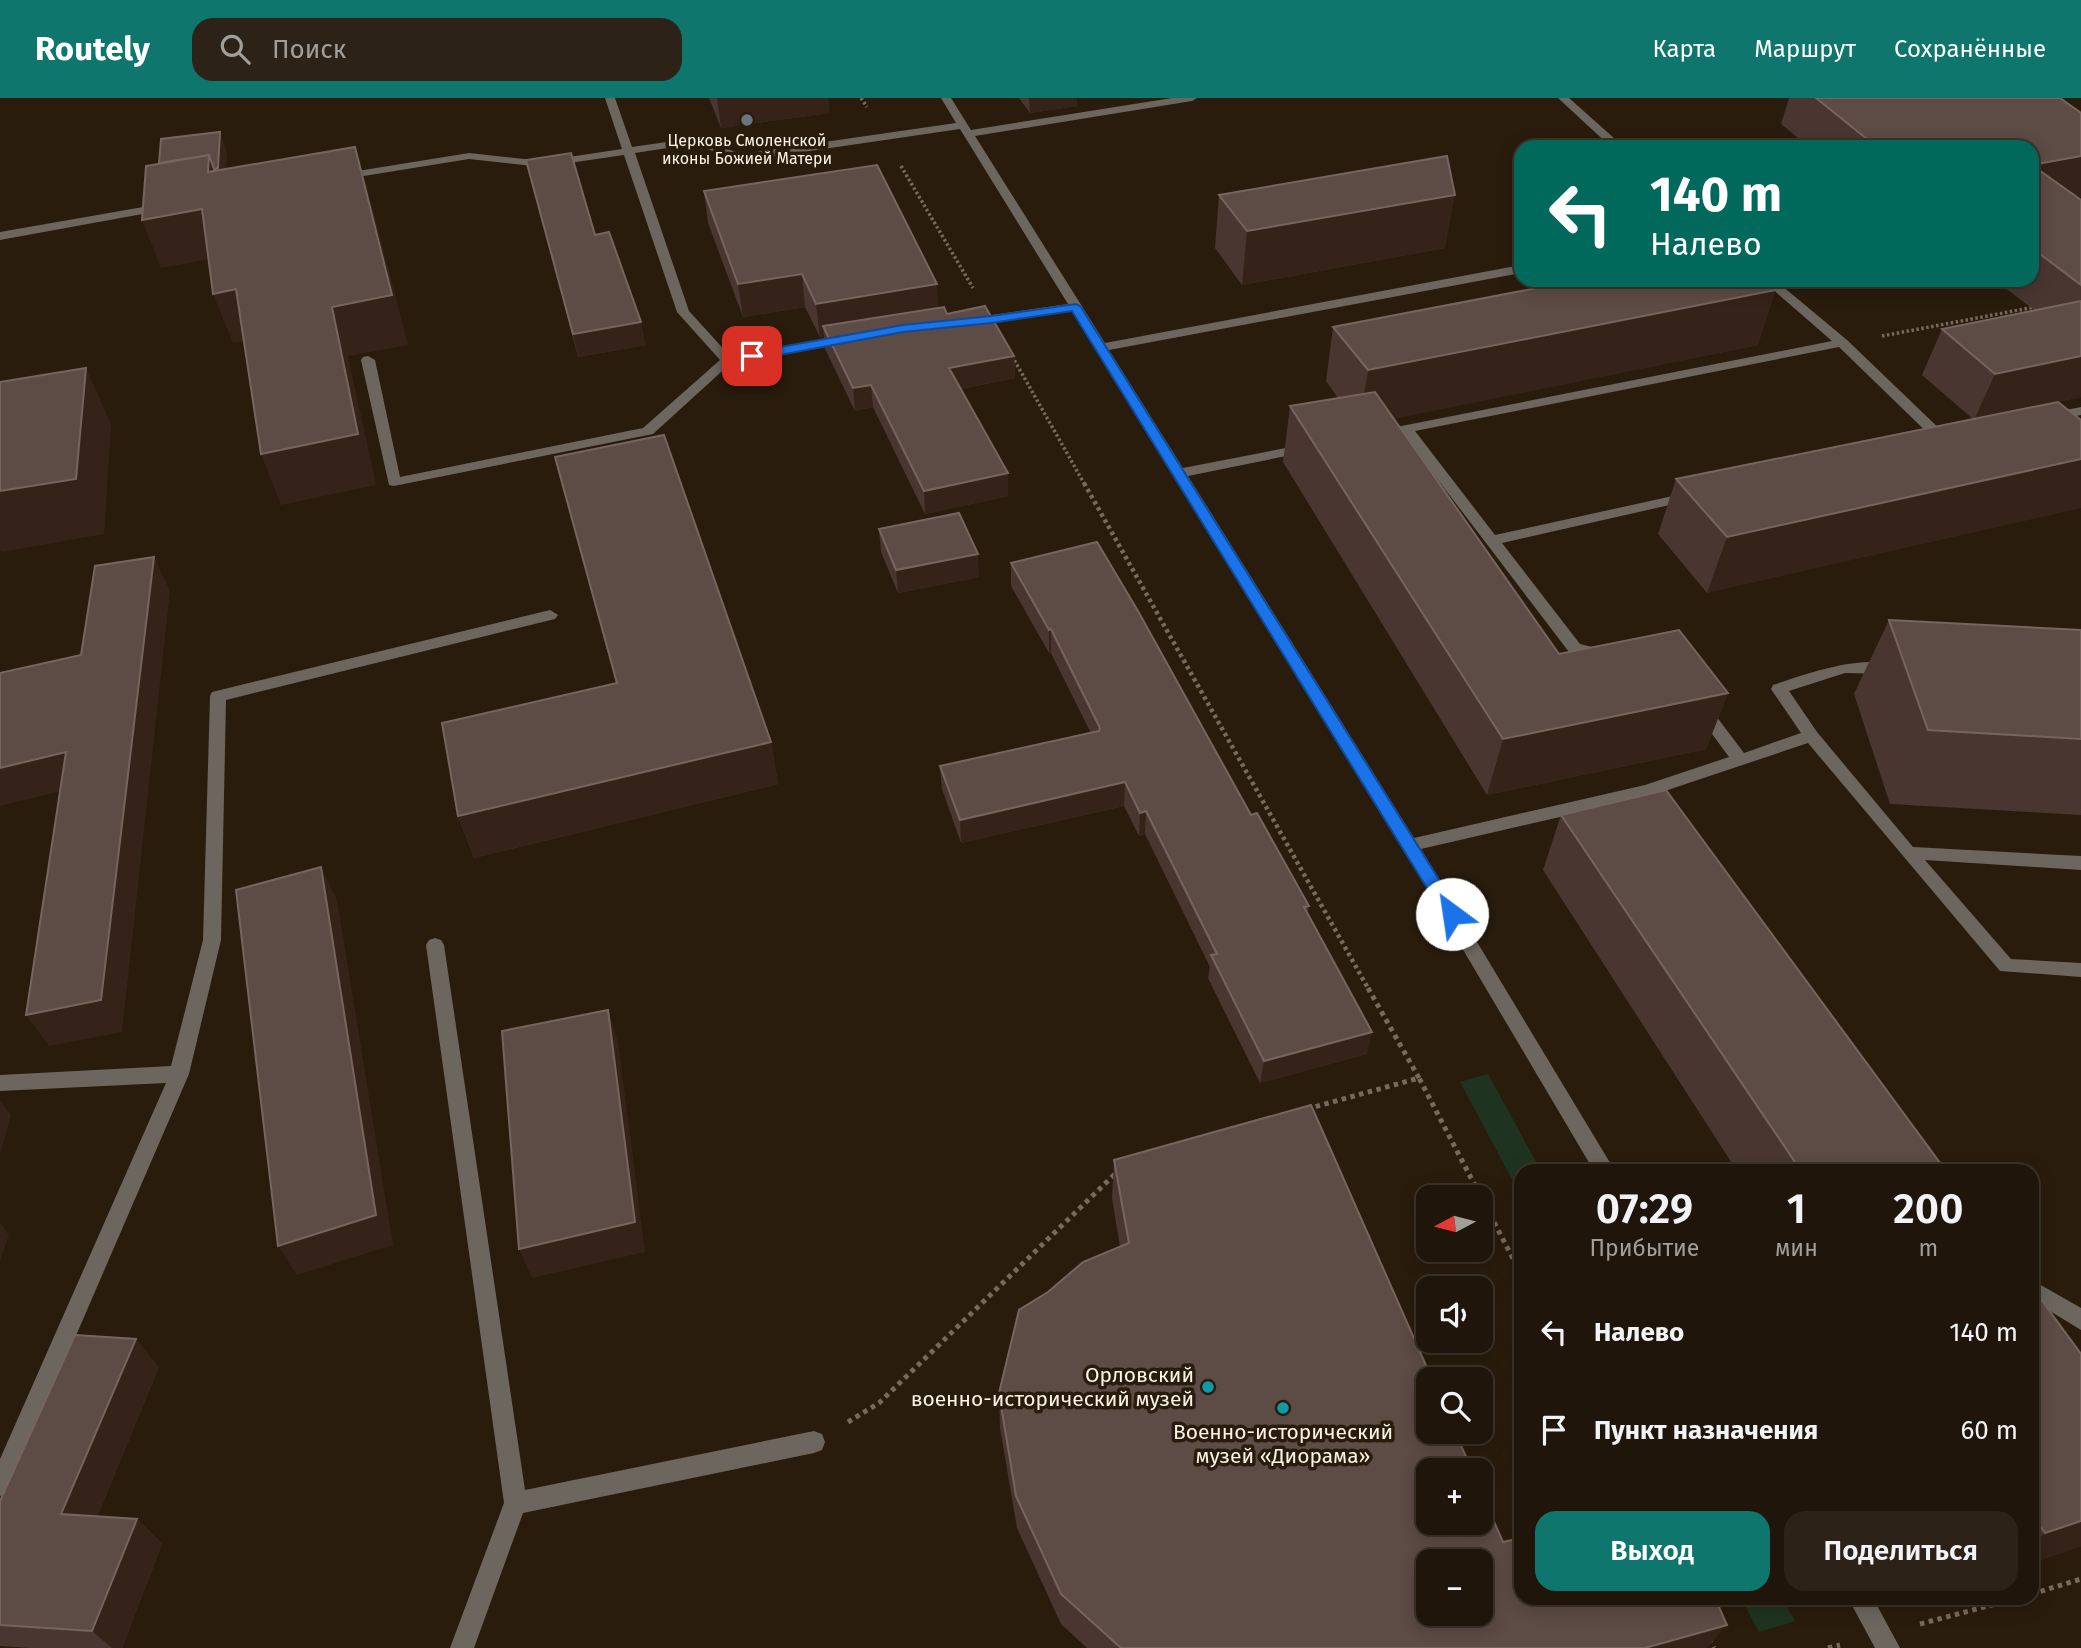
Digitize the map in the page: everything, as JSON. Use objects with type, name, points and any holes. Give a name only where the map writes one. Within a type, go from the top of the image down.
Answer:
[{"type":"street","points":[[610,98],[683,312],[727,360]]},
{"type":"street","points":[[946,98],[1410,845],[1601,1164]]},
{"type":"street","points":[[325,179],[447,158],[469,156],[542,164],[694,141],[741,158],[1192,98]]},
{"type":"street","points":[[1563,98],[1610,140]]},
{"type":"street","points":[[0,236],[176,205]]},
{"type":"street","points":[[1101,348],[1514,270]]},
{"type":"street","points":[[1776,287],[1842,343],[1943,440]]},
{"type":"street","points":[[953,323],[1076,307]]},
{"type":"street","points":[[368,360],[394,482],[649,431],[727,360],[862,336]]},
{"type":"street","points":[[1366,437],[1842,343]]},
{"type":"street","points":[[2038,420],[2081,411]]},
{"type":"street","points":[[1406,429],[1575,648],[1612,658]]},
{"type":"street","points":[[1179,473],[1326,444]]},
{"type":"street","points":[[1493,540],[1711,491]]},
{"type":"street","points":[[0,1485],[179,1074],[212,940],[218,696],[550,615]]},
{"type":"street","points":[[1899,671],[1843,668],[1779,689],[1811,736],[2006,965],[2081,970]]},
{"type":"street","points":[[1692,695],[1741,761]]},
{"type":"street","points":[[1410,845],[1651,796],[1811,736]]},
{"type":"street","points":[[1908,853],[2081,863]]},
{"type":"street","points":[[435,946],[515,1503],[462,1648]]},
{"type":"street","points":[[0,1083],[179,1074]]},
{"type":"street","points":[[2039,1293],[2081,1320]]},
{"type":"street","points":[[515,1503],[814,1442]]},
{"type":"street","points":[[1864,1605],[1888,1648]]},
{"type":"path","points":[[862,98],[991,320],[1419,1078],[1514,1261]]},
{"type":"path","points":[[1842,343],[2041,306]]},
{"type":"path","points":[[1302,1110],[1419,1078]]},
{"type":"path","points":[[814,1442],[879,1404],[1123,1166]]},
{"type":"path","points":[[2039,1592],[2081,1579]]},
{"type":"path","points":[[1704,1628],[1714,1648]]},
{"type":"green space","points":[[1488,1074],[1537,1164],[1514,1164],[1514,1183],[1460,1082]]},
{"type":"green space","points":[[1745,1605],[1786,1605],[1795,1621],[1759,1632]]},
{"type":"building","points":[[1816,98],[2060,98],[2081,113],[2081,156],[2039,164],[2039,140],[1868,140]]},
{"type":"building","points":[[220,132],[218,168],[214,169],[209,155],[159,163],[161,139]]},
{"type":"building","points":[[355,147],[392,295],[332,307],[358,434],[261,454],[236,289],[213,294],[202,209],[142,220],[146,166],[209,155],[208,172]]},
{"type":"building","points":[[571,153],[595,235],[609,232],[641,322],[573,334],[526,160]]},
{"type":"building","points":[[1447,156],[1455,195],[1247,231],[1219,195]]},
{"type":"building","points":[[877,165],[937,284],[816,304],[802,274],[738,284],[704,191]]},
{"type":"building","points":[[2039,170],[2081,200],[2081,285],[2039,253]]},
{"type":"building","points":[[1542,287],[1773,287],[1776,290],[1368,370],[1333,327]]},
{"type":"building","points":[[2081,301],[2081,356],[1995,374],[1942,329]]},
{"type":"building","points":[[985,306],[1014,356],[949,368],[1008,473],[924,491],[871,385],[853,388],[823,326],[944,307],[947,314]]},
{"type":"building","points":[[86,368],[76,479],[0,491],[0,382]]},
{"type":"building","points":[[1375,392],[1559,654],[1679,630],[1728,693],[1503,739],[1290,406]]},
{"type":"building","points":[[2058,402],[2081,420],[2081,459],[1727,537],[1676,479]]},
{"type":"building","points":[[664,435],[771,742],[458,816],[442,723],[617,683],[555,457]]},
{"type":"building","points":[[959,513],[978,554],[896,570],[879,529]]},
{"type":"building","points":[[1097,542],[1251,815],[1257,813],[1309,906],[1304,907],[1372,1032],[1264,1061],[1211,955],[1217,954],[1146,811],[1140,813],[1125,782],[960,820],[940,766],[1099,731],[1100,728],[1051,629],[1049,630],[1011,563]]},
{"type":"building","points":[[154,557],[101,1000],[26,1015],[66,752],[0,768],[0,673],[81,655],[95,566]]},
{"type":"building","points":[[1889,620],[2081,630],[2081,739],[1928,730]]},
{"type":"building","points":[[1666,790],[1941,1164],[1796,1164],[1561,815]]},
{"type":"building","points":[[321,867],[376,1215],[278,1246],[236,890]]},
{"type":"building","points":[[608,1010],[635,1222],[519,1249],[502,1031]]},
{"type":"building","name":"Орловский военно-исторический музей","points":[[1311,1105],[1416,1343],[1416,1353],[1421,1353],[1427,1367],[1416,1367],[1416,1444],[1460,1444],[1467,1458],[1416,1458],[1416,1535],[1493,1535],[1493,1519],[1503,1542],[1514,1540],[1514,1605],[1718,1605],[1727,1625],[1645,1648],[1121,1648],[1061,1594],[1016,1496],[999,1393],[1019,1310],[1048,1292],[1083,1262],[1129,1243],[1114,1160]]},
{"type":"building","points":[[2039,1297],[2081,1354],[2081,1521],[2045,1533],[2039,1524]]},
{"type":"building","points":[[75,1335],[136,1339],[61,1514],[137,1519],[92,1631],[0,1625],[0,1501]]},
{"type":"place","name":"Церковь Смоленской иконы Божией Матери","points":[[747,120]]},
{"type":"place","name":"Орловский военно-исторический музей","points":[[1208,1387]]},
{"type":"place","name":"Военно-исторический музей «Диорама»","points":[[1283,1408]]},
{"type":"route","points":[[752,356],[903,328],[991,320],[1076,307],[1452,914]]}]
